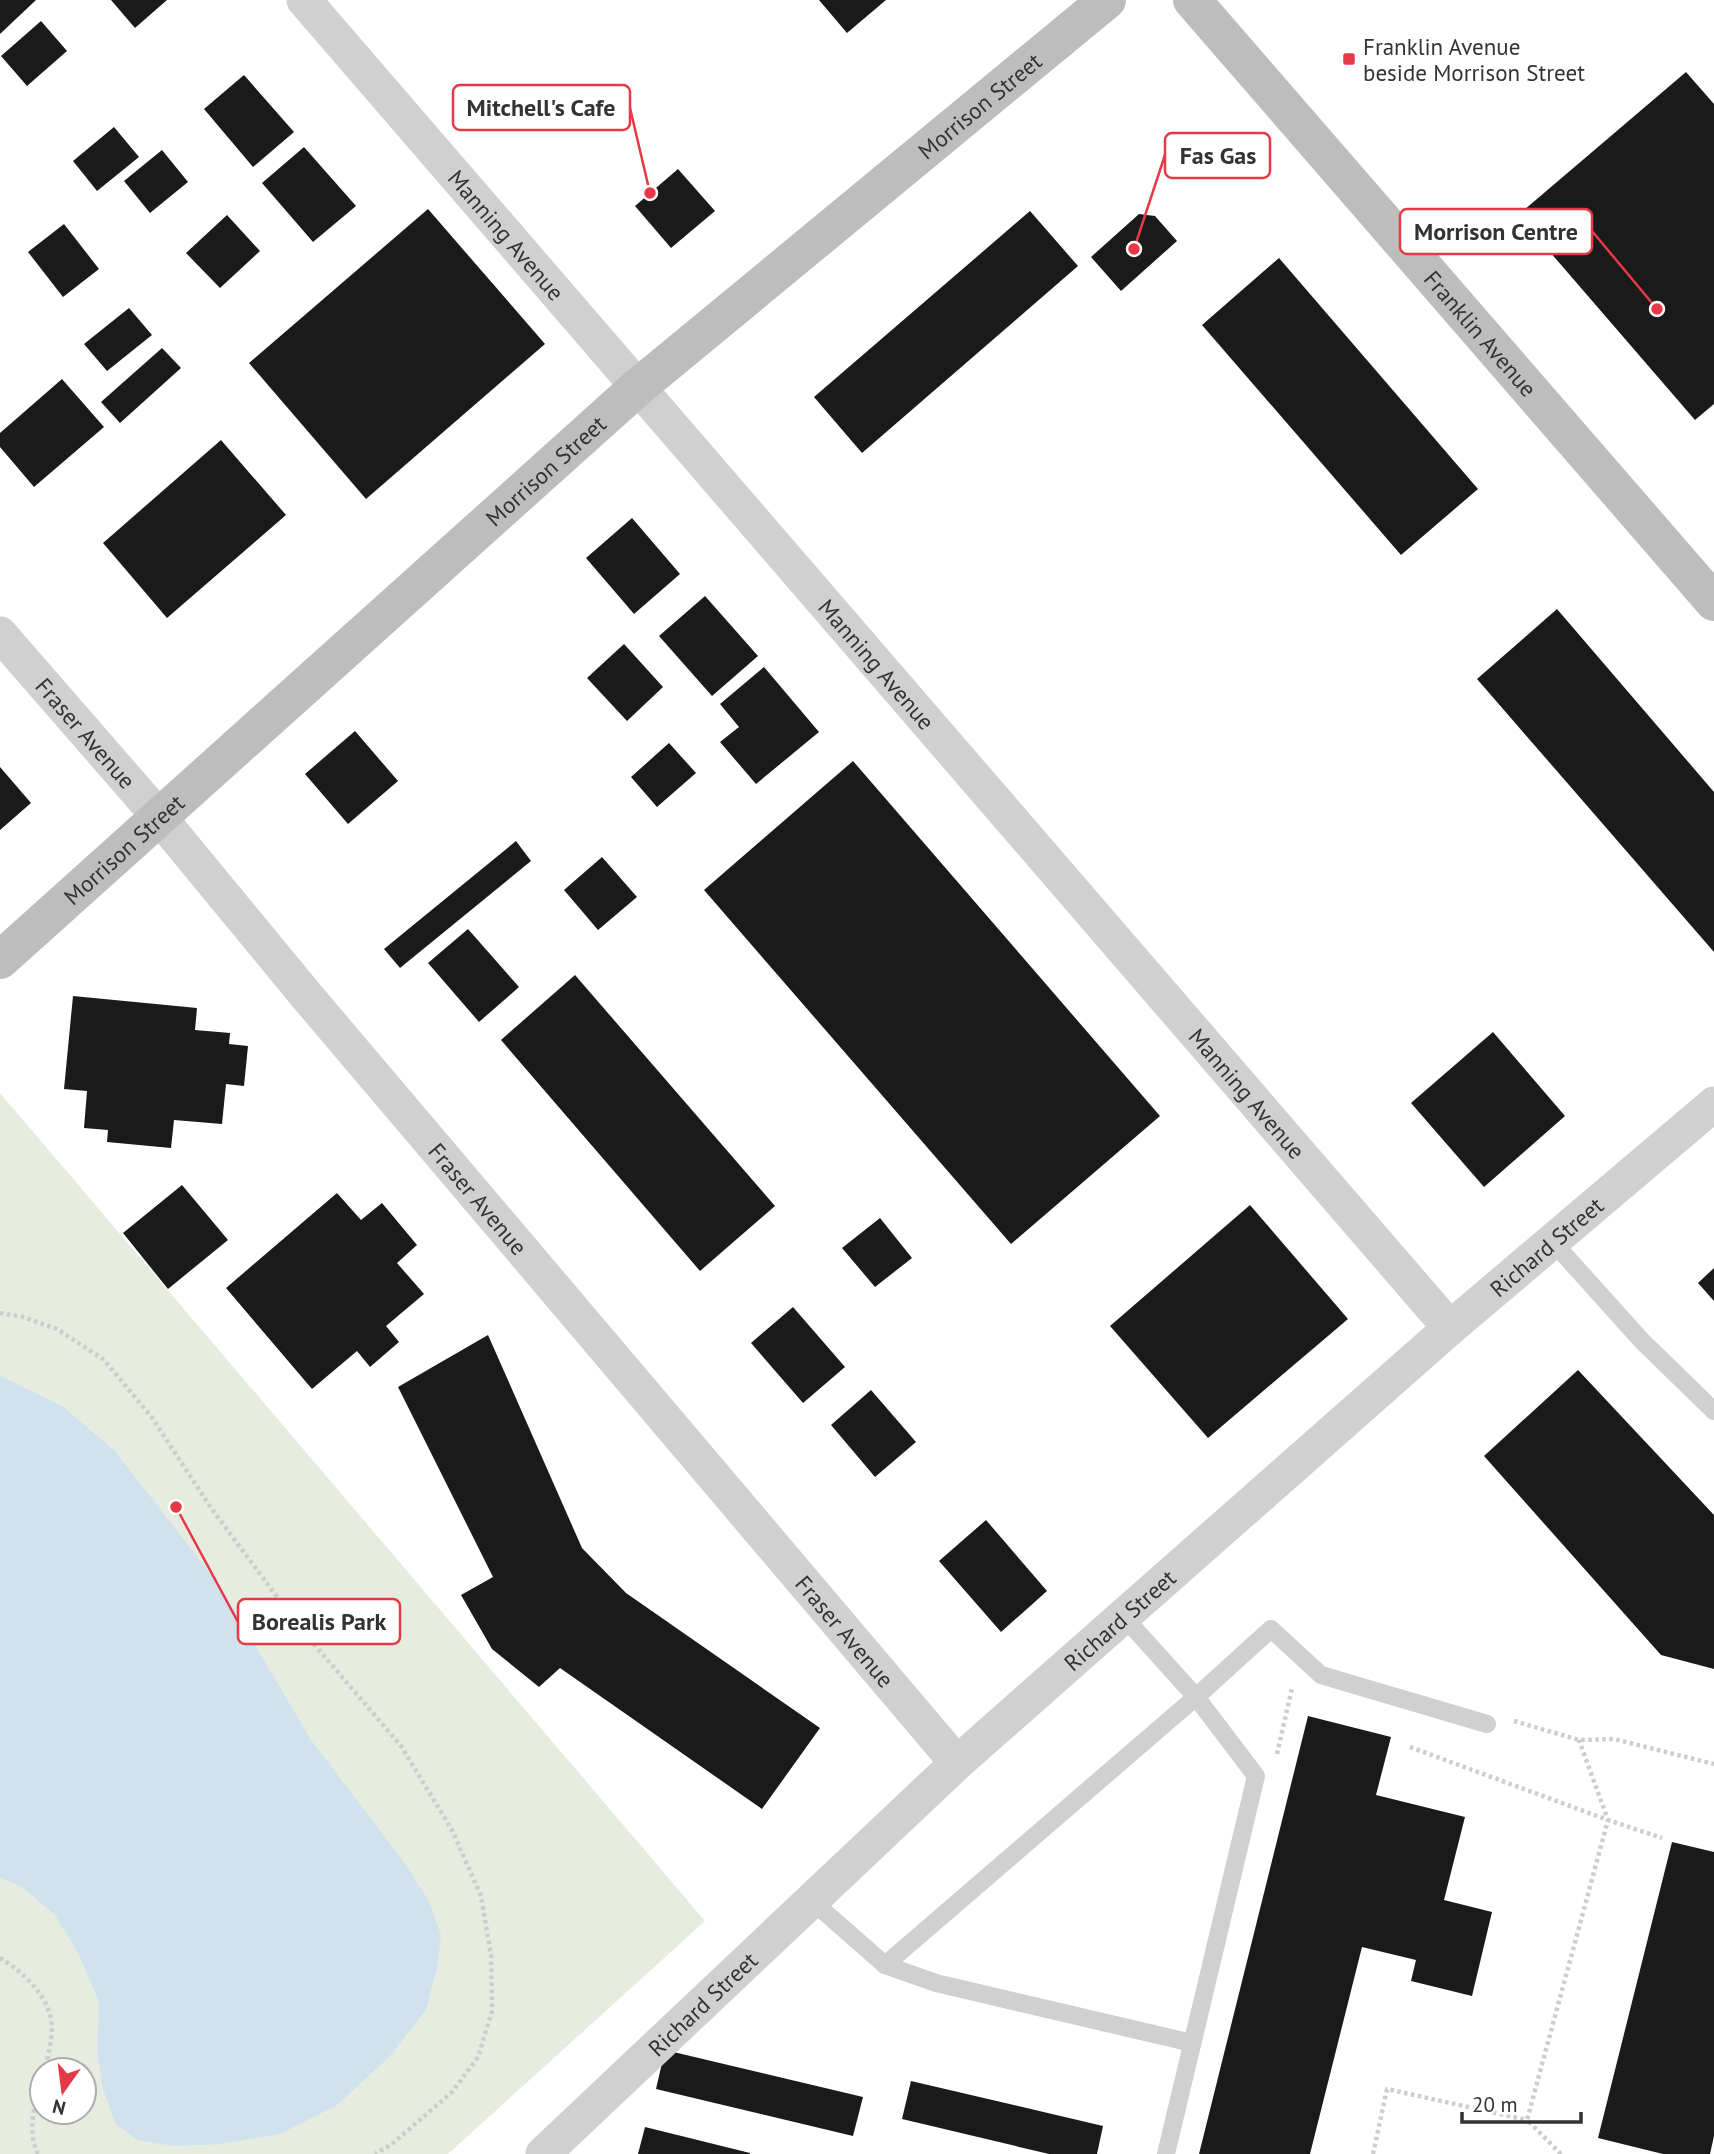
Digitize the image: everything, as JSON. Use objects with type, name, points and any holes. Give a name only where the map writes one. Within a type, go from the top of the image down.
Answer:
[{"type":"main road","name":"Morrison Street","points":[[0,960],[638,387],[1107,0]]},
{"type":"main road","name":"Franklin Avenue","points":[[1192,0],[1714,602]]},
{"type":"street","name":"Manning Avenue","points":[[304,0],[1450,1328]]},
{"type":"street","name":"Fraser Avenue","points":[[0,634],[160,818],[323,1015],[957,1762]]},
{"type":"street","name":"Richard Street","points":[[543,2154],[957,1762],[1450,1328],[1714,1104]]},
{"type":"lane","points":[[1552,1241],[1642,1341],[1714,1411]]},
{"type":"lane","points":[[1124,1616],[1196,1697],[1256,1776],[1166,2154]]},
{"type":"lane","points":[[885,1965],[1272,1629],[1321,1675],[1488,1724]]},
{"type":"lane","points":[[811,1900],[885,1965],[936,1983],[1192,2043]]},
{"type":"path","points":[[0,1313],[23,1317],[57,1329],[104,1360],[153,1419],[211,1508],[301,1629],[401,1746],[452,1830],[481,1896],[491,1955],[492,2011],[478,2057],[452,2092],[392,2144],[376,2154]]},
{"type":"path","points":[[1276,1755],[1298,1662],[1314,1668]]},
{"type":"path","points":[[1510,1720],[1579,1740],[1614,1739],[1714,1764]]},
{"type":"path","points":[[1527,2120],[1608,1820],[1579,1740]]},
{"type":"path","points":[[1410,1747],[1662,1838]]},
{"type":"path","points":[[0,1958],[13,1966],[39,1992],[51,2017],[48,2056]]},
{"type":"path","points":[[1373,2154],[1387,2090],[1527,2120],[1561,2154]]},
{"type":"path","points":[[32,2126],[38,2154]]},
{"type":"shaded area","points":[[0,1093],[705,1921],[448,2154],[0,2154]]},
{"type":"water","points":[[0,1376],[62,1406],[114,1450],[220,1586],[311,1740],[403,1861],[429,1901],[441,1935],[438,1963],[426,2010],[389,2057],[337,2105],[280,2134],[221,2144],[174,2146],[137,2140],[115,2123],[103,2089],[97,2053],[99,2002],[78,1953],[55,1915],[21,1886],[0,1878]]},
{"type":"building","points":[[0,0],[36,0],[0,34]]},
{"type":"building","points":[[111,0],[167,0],[135,28]]},
{"type":"building","points":[[819,0],[886,0],[847,33]]},
{"type":"building","points":[[41,21],[67,51],[27,86],[1,56]]},
{"type":"building","points":[[1686,72],[1714,104],[1714,404],[1695,420],[1518,215]]},
{"type":"building","points":[[244,75],[294,132],[253,167],[204,109]]},
{"type":"building","points":[[114,127],[139,157],[97,191],[73,161]]},
{"type":"building","points":[[304,147],[356,206],[313,242],[262,183]]},
{"type":"building","points":[[162,150],[188,182],[150,213],[124,181]]},
{"type":"building","points":[[678,169],[715,211],[671,248],[635,206]]},
{"type":"building","points":[[428,209],[545,344],[366,499],[249,363]]},
{"type":"building","points":[[1030,211],[1078,266],[862,453],[814,397]]},
{"type":"building","points":[[1139,214],[1155,216],[1177,241],[1121,291],[1091,257]]},
{"type":"building","points":[[227,215],[260,251],[220,288],[186,253]]},
{"type":"building","points":[[64,224],[99,269],[63,297],[28,252]]},
{"type":"building","points":[[1279,258],[1478,489],[1401,555],[1202,325]]},
{"type":"building","points":[[129,308],[152,335],[107,371],[84,344]]},
{"type":"building","points":[[162,348],[181,368],[120,423],[101,402]]},
{"type":"building","points":[[62,379],[104,427],[34,487],[0,447],[0,433]]},
{"type":"building","points":[[221,440],[286,515],[167,618],[103,543]]},
{"type":"building","points":[[632,518],[680,574],[634,614],[586,558]]},
{"type":"building","points":[[705,596],[758,656],[712,696],[659,636]]},
{"type":"building","points":[[1557,609],[1714,792],[1714,952],[1477,679]]},
{"type":"building","points":[[624,644],[663,687],[627,721],[587,678]]},
{"type":"building","points":[[764,667],[819,732],[756,784],[720,742],[739,727],[720,704]]},
{"type":"building","points":[[355,731],[398,781],[348,824],[305,774]]},
{"type":"building","points":[[669,743],[696,773],[657,807],[631,777]]},
{"type":"building","points":[[853,761],[1160,1116],[1011,1244],[704,890]]},
{"type":"building","points":[[0,767],[31,803],[0,830]]},
{"type":"building","points":[[516,841],[531,861],[400,968],[384,949]]},
{"type":"building","points":[[602,857],[637,897],[598,930],[564,890]]},
{"type":"building","points":[[468,929],[519,987],[479,1022],[428,963]]},
{"type":"building","points":[[575,975],[775,1206],[700,1271],[501,1040]]},
{"type":"building","points":[[73,996],[197,1008],[195,1030],[230,1033],[229,1044],[248,1046],[244,1086],[226,1084],[222,1124],[174,1120],[171,1148],[107,1142],[108,1130],[84,1128],[87,1091],[64,1089]]},
{"type":"building","points":[[1493,1032],[1565,1116],[1484,1187],[1411,1103]]},
{"type":"building","points":[[182,1185],[228,1240],[168,1289],[123,1233]]},
{"type":"building","points":[[337,1193],[361,1220],[382,1203],[417,1245],[397,1263],[424,1294],[386,1326],[399,1342],[370,1367],[357,1351],[312,1389],[226,1288]]},
{"type":"building","points":[[1250,1205],[1348,1319],[1208,1438],[1110,1326]]},
{"type":"building","points":[[880,1218],[912,1258],[875,1287],[842,1248]]},
{"type":"building","points":[[1714,1268],[1714,1301],[1698,1283]]},
{"type":"building","points":[[793,1307],[845,1367],[803,1403],[751,1343]]},
{"type":"building","points":[[488,1335],[582,1548],[626,1593],[820,1728],[762,1809],[560,1668],[539,1687],[492,1649],[461,1595],[493,1577],[398,1387]]},
{"type":"building","points":[[1578,1370],[1714,1515],[1714,1669],[1661,1655],[1484,1456]]},
{"type":"building","points":[[871,1390],[916,1442],[875,1477],[831,1425]]},
{"type":"building","points":[[986,1520],[1047,1591],[1001,1632],[939,1561]]},
{"type":"building","points":[[1308,1716],[1391,1737],[1376,1795],[1465,1817],[1444,1900],[1492,1912],[1472,1996],[1411,1981],[1416,1960],[1362,1947],[1310,2154],[1199,2154]]},
{"type":"building","points":[[1672,1842],[1714,1852],[1714,2136],[1710,2154],[1663,2154],[1598,2138]]},
{"type":"building","points":[[665,2050],[863,2097],[853,2136],[656,2089]]},
{"type":"building","points":[[911,2081],[1103,2126],[1097,2154],[1049,2154],[902,2119]]},
{"type":"building","points":[[645,2127],[750,2153],[750,2154],[638,2154]]},
{"type":"place","name":"Franklin Avenue beside Morrison Street","points":[[1349,59]]},
{"type":"place","name":"Mitchell's Cafe","points":[[650,193]]},
{"type":"place","name":"Fas Gas","points":[[1134,249]]},
{"type":"place","name":"Morrison Centre","points":[[1657,309]]},
{"type":"place","name":"Borealis Park","points":[[176,1507]]}]
